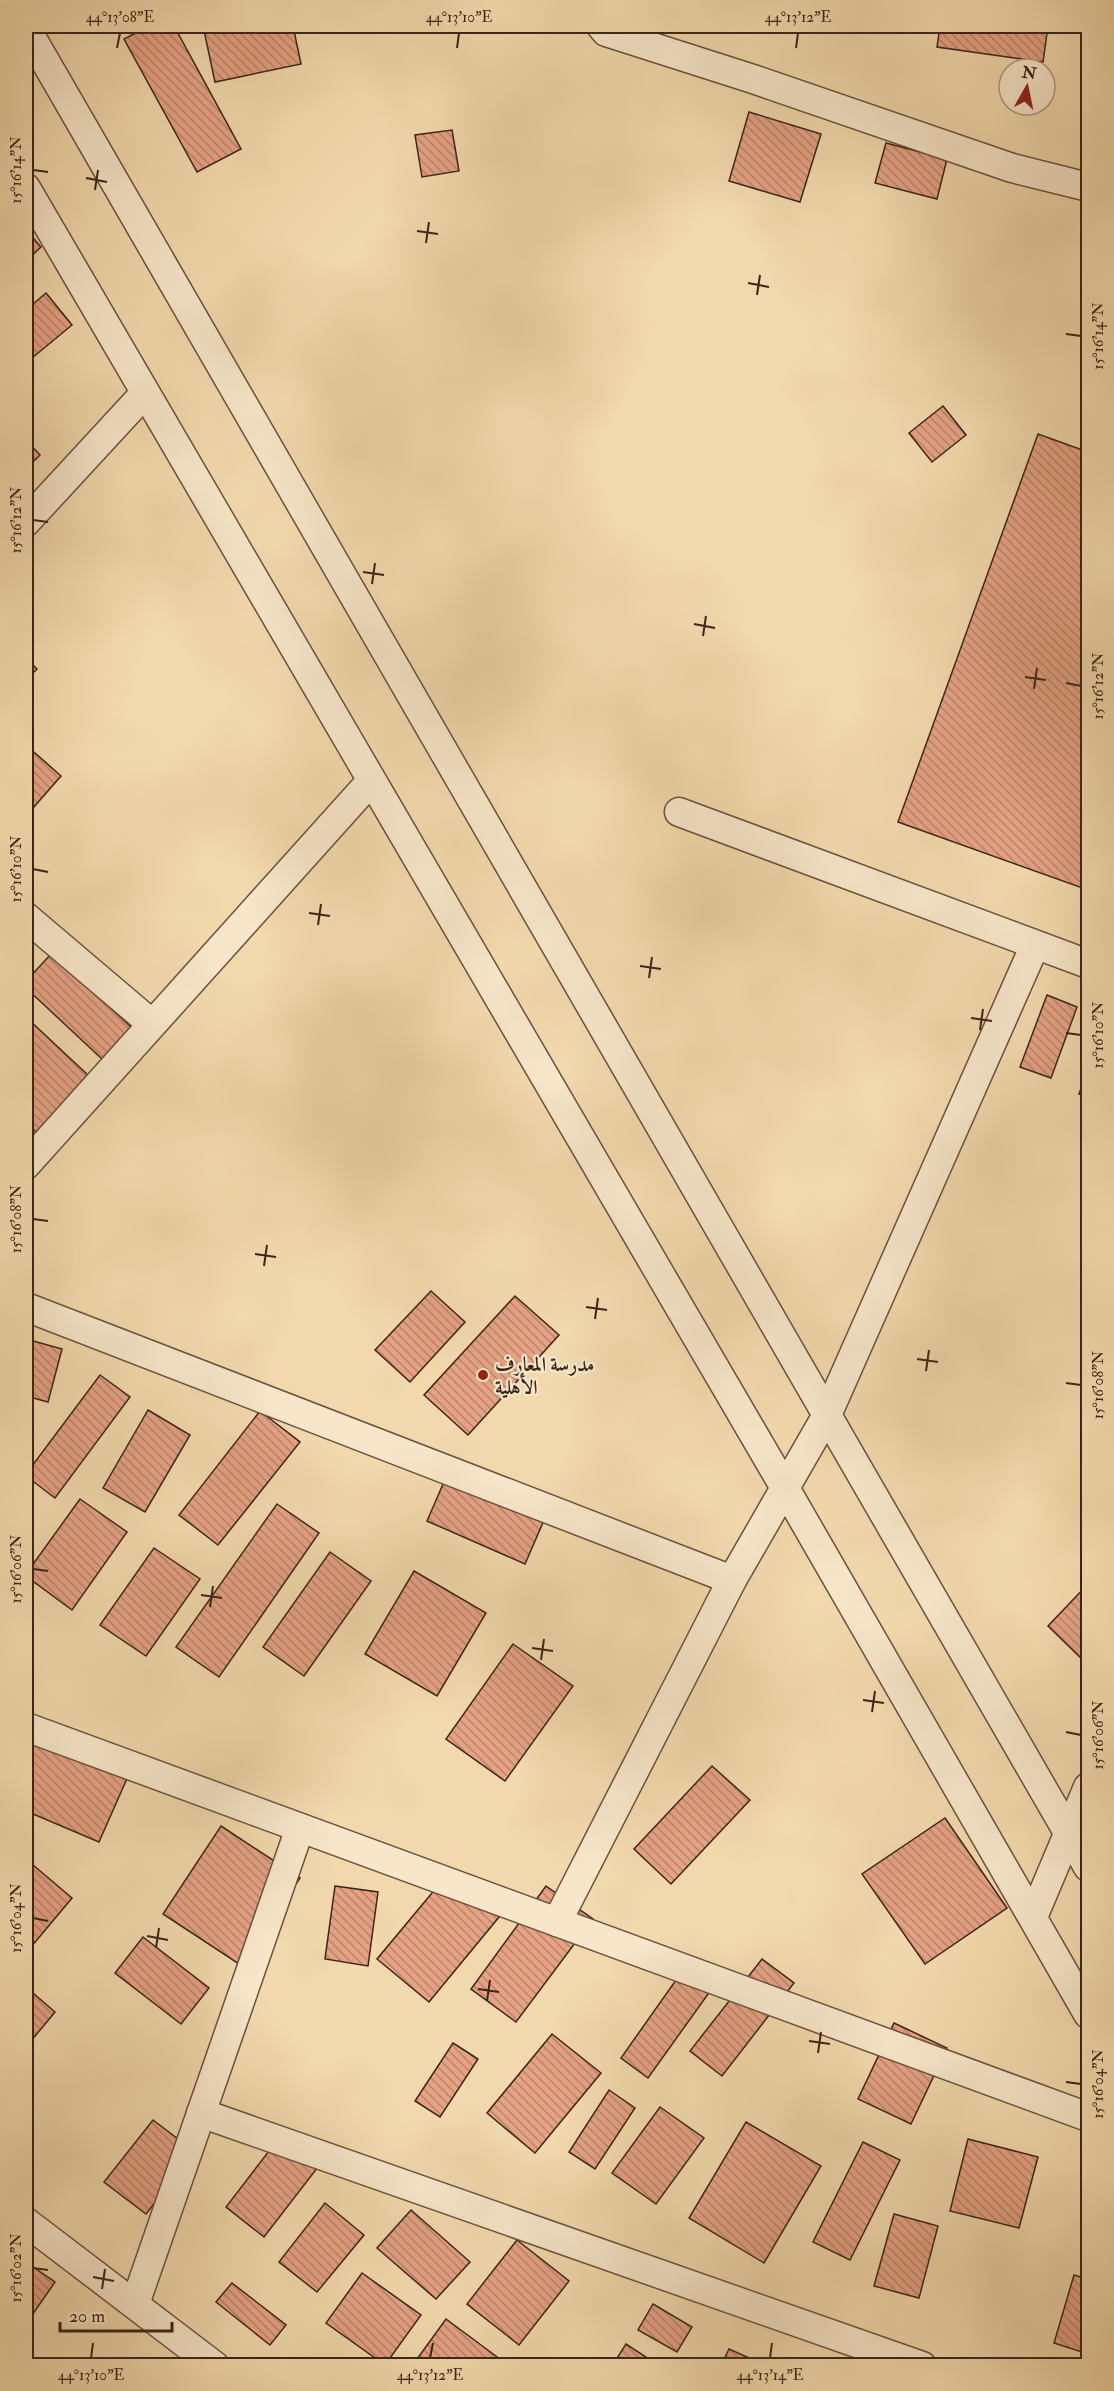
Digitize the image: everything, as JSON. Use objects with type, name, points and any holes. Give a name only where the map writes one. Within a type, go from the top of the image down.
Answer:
[{"type":"street","points":[[601,26],[606,32],[753,79],[1012,168],[1089,187]]},
{"type":"street","points":[[26,28],[1089,1868]]},
{"type":"street","points":[[26,188],[785,1488],[1089,2014]]},
{"type":"street","points":[[26,522],[145,393]]},
{"type":"street","points":[[26,1165],[371,781]]},
{"type":"street","points":[[679,812],[1089,964]]},
{"type":"street","points":[[26,917],[152,1024]]},
{"type":"street","points":[[557,1922],[732,1580],[827,1415],[1035,945]]},
{"type":"street","points":[[26,1307],[732,1580]]},
{"type":"street","points":[[26,1728],[1089,2117]]},
{"type":"street","points":[[1033,1917],[1089,1787]]},
{"type":"street","points":[[135,2304],[300,1828]]},
{"type":"street","points":[[201,2113],[922,2366]]},
{"type":"street","points":[[26,2222],[215,2366]]},
{"type":"building","points":[[149,26],[174,26],[241,149],[197,172],[124,39]]},
{"type":"building","points":[[203,26],[293,26],[301,64],[215,82]]},
{"type":"building","points":[[940,26],[1048,26],[1044,57],[1008,57],[937,47]]},
{"type":"building","points":[[749,112],[821,134],[800,202],[729,181]]},
{"type":"building","points":[[452,130],[459,171],[422,177],[415,135]]},
{"type":"building","points":[[886,143],[947,159],[937,199],[875,183]]},
{"type":"building","points":[[26,230],[41,247],[26,261]]},
{"type":"building","points":[[46,293],[72,325],[26,363],[26,310]]},
{"type":"building","points":[[943,406],[966,435],[932,462],[909,433]]},
{"type":"building","points":[[1038,434],[1088,452],[1088,890],[898,822]]},
{"type":"building","points":[[26,440],[40,455],[26,469]]},
{"type":"building","points":[[26,658],[37,669],[26,680]]},
{"type":"building","points":[[26,745],[61,776],[26,816]]},
{"type":"building","points":[[52,953],[132,1028],[102,1059],[26,988],[26,981]]},
{"type":"building","points":[[1047,995],[1077,1007],[1051,1078],[1020,1067]]},
{"type":"building","points":[[28,1019],[89,1076],[36,1132],[26,1122],[26,1022]]},
{"type":"building","points":[[1088,1068],[1088,1097],[1079,1094]]},
{"type":"building","points":[[431,1291],[465,1322],[410,1382],[375,1350]]},
{"type":"building","points":[[515,1296],[559,1335],[468,1435],[424,1395]]},
{"type":"building","points":[[26,1339],[62,1349],[48,1402],[26,1396]]},
{"type":"building","points":[[100,1375],[130,1397],[55,1498],[26,1474]]},
{"type":"building","points":[[148,1410],[190,1435],[145,1512],[103,1488]]},
{"type":"building","points":[[260,1411],[300,1442],[218,1545],[179,1515]]},
{"type":"building","points":[[450,1468],[548,1511],[525,1564],[427,1521]]},
{"type":"building","points":[[80,1499],[127,1532],[72,1610],[26,1574]]},
{"type":"building","points":[[277,1504],[319,1533],[219,1677],[176,1647]]},
{"type":"building","points":[[154,1548],[200,1579],[146,1656],[100,1625]]},
{"type":"building","points":[[330,1552],[371,1581],[304,1676],[263,1647]]},
{"type":"building","points":[[414,1571],[486,1613],[437,1696],[365,1654]]},
{"type":"building","points":[[1088,1584],[1088,1665],[1048,1626]]},
{"type":"building","points":[[513,1644],[573,1686],[505,1781],[446,1739]]},
{"type":"building","points":[[26,1730],[133,1765],[99,1842],[26,1811]]},
{"type":"building","points":[[712,1766],[750,1800],[671,1884],[634,1849]]},
{"type":"building","points":[[945,1818],[1007,1908],[925,1964],[862,1874]]},
{"type":"building","points":[[221,1826],[300,1878],[242,1966],[163,1914]]},
{"type":"building","points":[[26,1859],[72,1898],[26,1953]]},
{"type":"building","points":[[452,1869],[504,1911],[429,2002],[377,1959]]},
{"type":"building","points":[[335,1886],[378,1892],[368,1966],[325,1959]]},
{"type":"building","points":[[546,1886],[593,1919],[516,2022],[471,1989]]},
{"type":"building","points":[[143,1937],[209,1988],[181,2024],[115,1973]]},
{"type":"building","points":[[762,1959],[794,1983],[722,2076],[690,2051]]},
{"type":"building","points":[[688,1963],[716,1983],[648,2078],[621,2058]]},
{"type":"building","points":[[26,1987],[55,2012],[26,2047]]},
{"type":"building","points":[[894,2023],[947,2048],[911,2124],[858,2099]]},
{"type":"building","points":[[552,2034],[601,2073],[535,2153],[487,2113]]},
{"type":"building","points":[[453,2043],[478,2059],[440,2117],[415,2101]]},
{"type":"building","points":[[609,2090],[635,2108],[595,2169],[569,2152]]},
{"type":"building","points":[[660,2107],[704,2138],[656,2204],[612,2173]]},
{"type":"building","points":[[153,2120],[195,2152],[146,2214],[104,2182]]},
{"type":"building","points":[[746,2122],[821,2166],[764,2263],[689,2218]]},
{"type":"building","points":[[279,2138],[318,2167],[264,2237],[226,2207]]},
{"type":"building","points":[[968,2139],[1038,2157],[1019,2228],[950,2211]]},
{"type":"building","points":[[863,2142],[900,2160],[850,2260],[813,2242]]},
{"type":"building","points":[[325,2203],[364,2235],[317,2292],[279,2262]]},
{"type":"building","points":[[411,2210],[470,2262],[436,2299],[377,2248]]},
{"type":"building","points":[[894,2214],[938,2226],[919,2298],[874,2286]]},
{"type":"building","points":[[517,2240],[569,2281],[519,2345],[467,2304]]},
{"type":"building","points":[[26,2262],[55,2282],[26,2324]]},
{"type":"building","points":[[362,2273],[421,2315],[385,2365],[326,2323]]},
{"type":"building","points":[[1074,2275],[1088,2279],[1088,2354],[1054,2343]]},
{"type":"building","points":[[232,2283],[286,2325],[270,2345],[216,2302]]},
{"type":"building","points":[[653,2304],[692,2327],[677,2352],[638,2330]]},
{"type":"building","points":[[446,2319],[508,2365],[412,2366]]},
{"type":"building","points":[[626,2344],[655,2363],[654,2366],[612,2366]]},
{"type":"building","points":[[729,2349],[767,2366],[721,2366]]},
{"type":"place","name":"مدرسة المعارف الأهلية","points":[[483,1375]]}]
